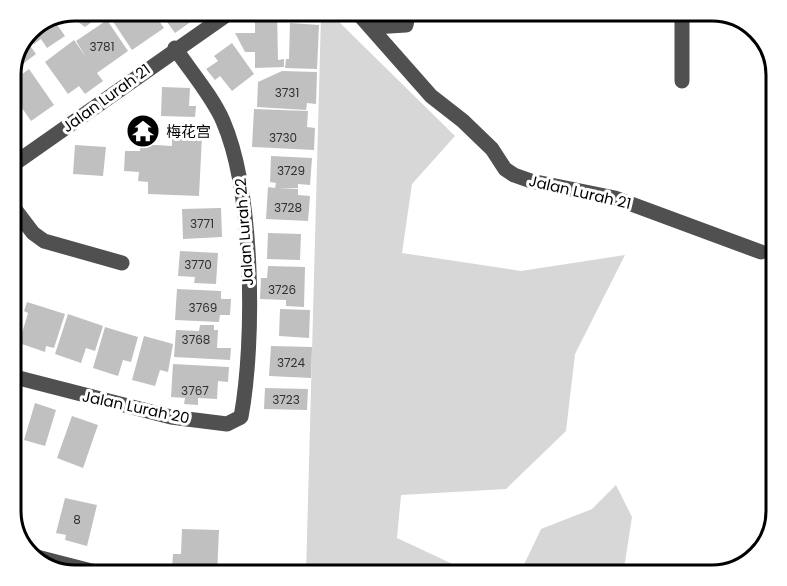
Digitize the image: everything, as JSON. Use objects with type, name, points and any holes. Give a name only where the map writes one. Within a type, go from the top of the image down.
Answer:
[{"type":"street","name":"Jalan Lurah 21","points":[[21,159],[216,21]]},
{"type":"street","name":"Jalan Lurah 21","points":[[367,21],[431,96],[485,142],[504,169],[514,175],[531,182],[615,198],[761,252]]},
{"type":"street","points":[[373,27],[406,25],[407,21]]},
{"type":"street","points":[[682,21],[682,81]]},
{"type":"street","name":"Jalan Lurah 22","points":[[175,48],[223,120],[241,176],[249,290],[245,398]]},
{"type":"street","points":[[21,218],[33,234],[44,241],[122,263]]},
{"type":"street","name":"Jalan Lurah 20","points":[[21,379],[171,417],[227,424],[241,417],[245,398]]},
{"type":"shaded area","points":[[321,21],[338,21],[455,136],[412,184],[402,253],[521,271],[625,255],[575,354],[566,431],[506,489],[401,495],[397,538],[455,565],[306,565]]},
{"type":"shaded area","points":[[616,485],[632,517],[625,565],[524,565],[541,529],[592,509]]},
{"type":"building","points":[[77,21],[93,21],[85,27]]},
{"type":"building","points":[[108,21],[128,51],[97,73],[103,81],[85,94],[79,86],[68,94],[45,62],[74,40],[86,57],[76,41]]},
{"type":"building","points":[[113,21],[159,21],[164,28],[132,50]]},
{"type":"building","points":[[166,21],[192,21],[175,33]]},
{"type":"building","points":[[255,21],[277,21],[278,60],[284,59],[284,67],[255,68],[255,52],[245,52],[235,33],[255,33]]},
{"type":"building","points":[[290,23],[319,25],[317,69],[285,68],[286,59],[289,59]]},
{"type":"building","points":[[57,24],[65,36],[47,48],[41,39],[34,44],[32,42],[40,34]]},
{"type":"building","points":[[232,43],[254,74],[232,91],[220,76],[215,80],[206,69],[218,61],[214,56]]},
{"type":"building","points":[[30,46],[36,54],[22,64]]},
{"type":"building","points":[[29,69],[54,105],[31,121],[21,106],[21,75]]},
{"type":"building","points":[[282,71],[317,72],[316,104],[307,103],[306,110],[257,107],[258,82]]},
{"type":"building","points":[[162,87],[190,88],[189,106],[196,106],[195,117],[161,116]]},
{"type":"building","points":[[254,109],[308,111],[307,127],[315,128],[314,150],[252,147]]},
{"type":"building","points":[[172,135],[202,136],[199,196],[148,194],[148,182],[138,181],[139,172],[124,171],[125,151],[140,151],[140,144],[172,146]]},
{"type":"building","points":[[75,145],[106,147],[103,176],[73,174]]},
{"type":"building","points":[[271,156],[312,158],[310,185],[298,184],[298,188],[279,188],[298,189],[298,195],[310,196],[308,221],[266,219],[268,187],[275,188],[276,183],[270,182]]},
{"type":"building","points":[[221,208],[222,237],[183,239],[182,209]]},
{"type":"building","points":[[268,233],[301,234],[300,260],[267,259]]},
{"type":"building","points":[[180,251],[218,253],[216,284],[194,283],[195,277],[178,276]]},
{"type":"building","points":[[268,266],[305,267],[304,307],[286,306],[286,300],[260,299],[261,278],[267,278]]},
{"type":"building","points":[[177,289],[221,291],[221,299],[231,299],[230,315],[220,315],[219,322],[175,320]]},
{"type":"building","points":[[27,302],[65,314],[54,348],[46,346],[45,352],[21,344],[28,313],[24,311]]},
{"type":"building","points":[[280,309],[310,310],[309,338],[279,336]]},
{"type":"building","points":[[68,314],[103,326],[95,351],[86,348],[81,363],[55,354]]},
{"type":"building","points":[[200,325],[214,325],[214,330],[218,330],[217,348],[231,348],[230,360],[174,357],[176,330],[199,331]]},
{"type":"building","points":[[105,327],[138,337],[131,362],[123,360],[118,376],[93,368]]},
{"type":"building","points":[[144,336],[173,344],[168,372],[160,370],[155,386],[132,380]]},
{"type":"building","points":[[271,346],[312,347],[311,378],[269,376]]},
{"type":"building","points":[[173,364],[229,367],[228,382],[218,381],[217,399],[198,398],[198,405],[184,404],[185,398],[171,397]]},
{"type":"building","points":[[265,388],[308,389],[307,410],[264,409]]},
{"type":"building","points":[[35,403],[56,410],[45,446],[24,440]]},
{"type":"building","points":[[72,416],[98,425],[83,468],[57,458]]},
{"type":"building","points":[[65,498],[97,505],[87,546],[65,540],[66,535],[56,533]]},
{"type":"building","points":[[182,529],[219,530],[217,565],[172,565],[173,554],[181,554]]},
{"type":"place","name":"梅花宫","points":[[143,131]]}]
